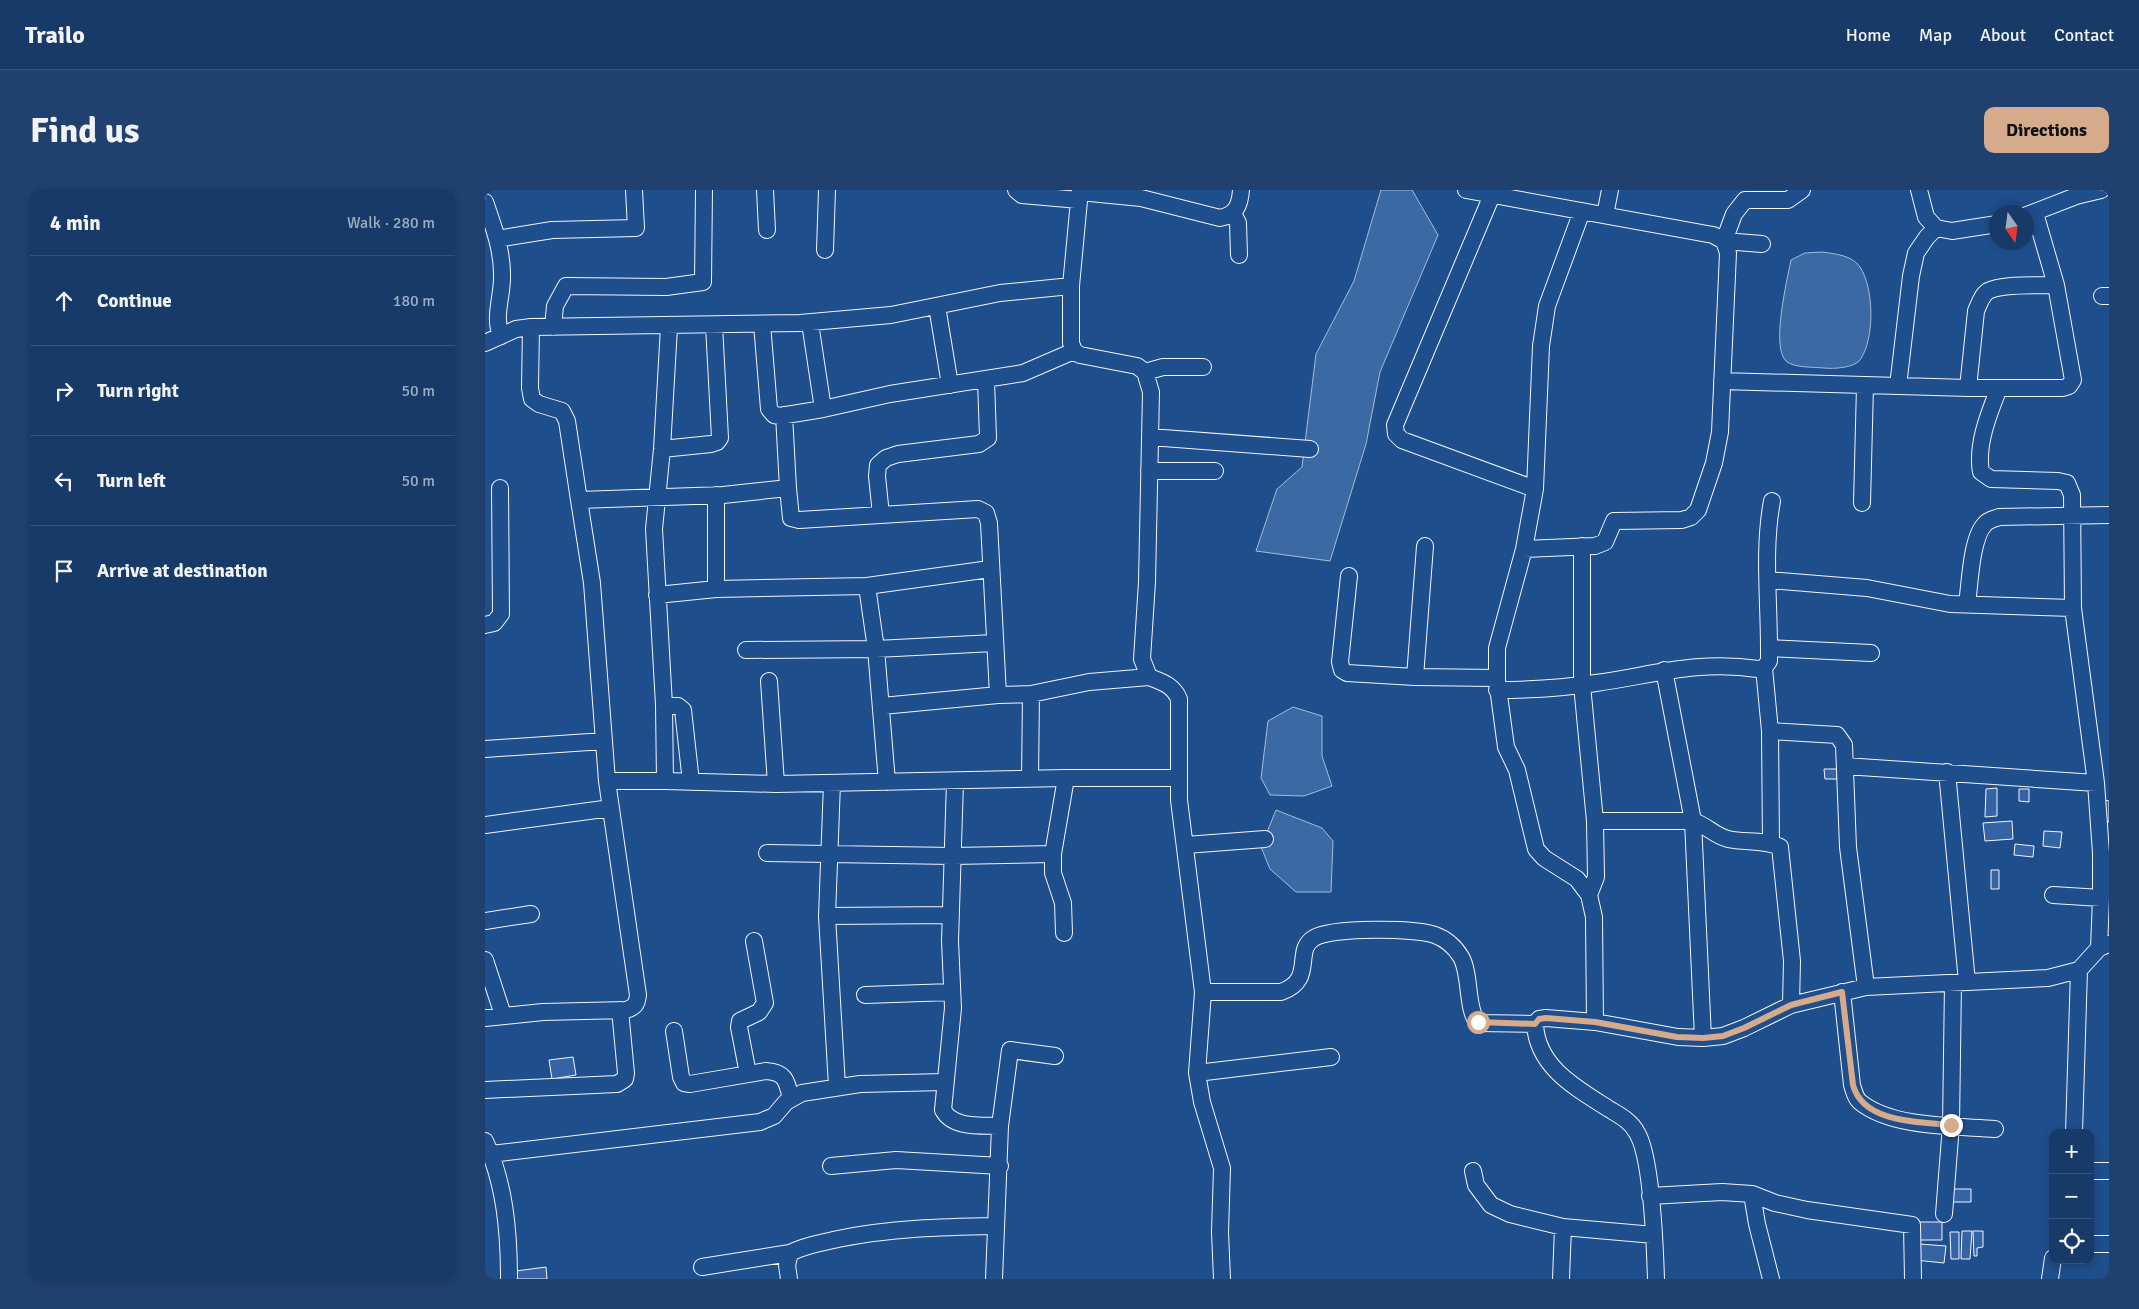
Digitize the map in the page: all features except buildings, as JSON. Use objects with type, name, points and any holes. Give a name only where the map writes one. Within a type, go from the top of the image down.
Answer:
[{"type":"street","points":[[497,239],[553,230],[635,228],[634,190]]},
{"type":"street","points":[[553,327],[555,306],[566,286],[666,286],[703,282],[704,190]]},
{"type":"street","points":[[765,190],[767,230]]},
{"type":"street","points":[[825,250],[827,190]]},
{"type":"street","points":[[1016,190],[1022,195],[1079,194],[1141,198],[1214,218],[1225,217],[1233,213],[1240,204],[1241,190]]},
{"type":"street","points":[[1467,190],[1713,235],[1724,241],[1762,244]]},
{"type":"street","points":[[1605,215],[1610,190]]},
{"type":"street","points":[[1525,549],[1595,546],[1605,542],[1611,525],[1620,519],[1682,520],[1691,517],[1699,510],[1714,464],[1720,432],[1728,252],[1724,241],[1734,214],[1745,200],[1788,200],[1802,190]]},
{"type":"street","points":[[1919,190],[1926,217],[1936,228],[1952,231],[1989,225]]},
{"type":"street","points":[[2034,213],[2076,193],[2101,190]]},
{"type":"street","points":[[1079,194],[1071,286],[1071,343],[1074,351],[1080,355],[1137,366],[1145,372],[1151,392],[1147,582],[1142,659],[1149,677]]},
{"type":"street","points":[[1492,195],[1395,425],[1396,434],[1402,440],[1535,489]]},
{"type":"street","points":[[485,202],[497,239],[503,274],[497,319],[501,336]]},
{"type":"street","points":[[1582,211],[1547,306],[1541,346],[1535,489],[1525,549],[1497,648],[1497,684],[1505,747],[1517,770],[1536,849],[1544,858],[1577,879],[1589,895],[1594,917],[1595,1022]]},
{"type":"street","points":[[1233,213],[1238,223],[1239,255]]},
{"type":"street","points":[[1722,381],[1967,388],[2063,388],[2069,386],[2073,380],[2055,285],[2034,223]]},
{"type":"street","points":[[1898,386],[1911,276],[1916,253],[1936,228]]},
{"type":"street","points":[[1967,388],[1976,311],[1987,292],[2001,287],[2055,285]]},
{"type":"street","points":[[485,343],[516,329],[531,327],[669,327],[810,322],[891,315],[1000,293],[1071,286]]},
{"type":"street","points":[[937,306],[950,385]]},
{"type":"street","points":[[810,322],[823,409]]},
{"type":"street","points":[[762,324],[769,409],[773,414],[784,415],[823,409],[890,394],[1023,373],[1074,351]]},
{"type":"street","points":[[662,449],[711,444],[717,442],[720,438],[714,325]]},
{"type":"street","points":[[485,1018],[579,1010],[620,1010],[633,1008],[637,1003],[638,995],[607,781],[599,652],[592,583],[567,421],[561,411],[539,404],[532,399],[530,388],[531,327]]},
{"type":"street","points":[[665,781],[664,705],[654,528],[662,449],[669,327]]},
{"type":"street","points":[[1145,372],[1163,367],[1203,367]]},
{"type":"street","points":[[881,515],[877,476],[878,465],[886,458],[898,454],[979,444],[988,438],[986,380]]},
{"type":"street","points":[[1862,503],[1865,386]]},
{"type":"street","points":[[1535,1024],[1539,1019],[1546,1018],[1595,1022],[1677,1037],[1703,1038],[1723,1036],[1791,1005],[1866,987],[2048,978],[2079,970],[2104,946],[2101,853],[2095,783],[2073,608],[2072,495],[2067,483],[1991,479],[1981,472],[1979,460],[1991,408],[1999,388]]},
{"type":"street","points":[[784,415],[791,518],[799,520],[978,509],[986,513],[989,523],[998,695]]},
{"type":"street","points":[[1150,437],[1310,449]]},
{"type":"street","points":[[1149,471],[1215,471]]},
{"type":"street","points":[[485,625],[494,623],[501,614],[500,488]]},
{"type":"street","points":[[579,500],[716,495],[788,488]]},
{"type":"street","points":[[716,495],[716,589]]},
{"type":"street","points":[[1771,843],[1770,731],[1764,668],[1769,662],[1768,521],[1772,501]]},
{"type":"street","points":[[1967,604],[1979,532],[1986,522],[1999,517],[2109,515]]},
{"type":"street","points":[[1415,677],[1425,546]]},
{"type":"street","points":[[1583,546],[1582,685],[1595,821],[1596,877],[1589,895]]},
{"type":"street","points":[[657,595],[716,589],[867,586],[990,569]]},
{"type":"street","points":[[1349,576],[1340,662],[1342,670],[1347,674],[1415,677],[1497,684],[1539,690],[1582,685],[1700,665],[1764,668]]},
{"type":"street","points":[[1768,580],[1867,588],[1917,599],[1967,604],[2073,608]]},
{"type":"street","points":[[867,586],[882,706],[887,782]]},
{"type":"street","points":[[746,650],[876,649],[994,643]]},
{"type":"street","points":[[1769,648],[1871,654]]},
{"type":"street","points":[[1663,670],[1693,820],[1703,1038]]},
{"type":"street","points":[[882,706],[998,695],[1031,694],[1089,682],[1149,677],[1169,685],[1175,691],[1179,698],[1179,800],[1203,992],[1197,1074],[1202,1102],[1223,1168],[1220,1232],[1222,1279]]},
{"type":"street","points":[[769,681],[776,784]]},
{"type":"street","points":[[1030,779],[1031,694]]},
{"type":"street","points":[[664,705],[678,706],[683,710],[691,782]]},
{"type":"street","points":[[1770,731],[1837,735],[1844,745],[1849,856],[1866,987]]},
{"type":"street","points":[[485,749],[604,741]]},
{"type":"street","points":[[1845,766],[2095,783]]},
{"type":"street","points":[[1945,1214],[1960,982],[1947,772]]},
{"type":"street","points":[[607,781],[776,784],[1066,778],[1178,778]]},
{"type":"street","points":[[1064,933],[1063,903],[1053,873],[1053,854],[1066,778]]},
{"type":"street","points":[[955,780],[951,915],[952,992],[943,1110],[947,1118],[954,1122],[1000,1126]]},
{"type":"street","points":[[832,783],[827,916],[837,1086]]},
{"type":"street","points":[[485,825],[611,808]]},
{"type":"street","points":[[1595,821],[1693,820],[1706,825],[1716,834],[1728,839],[1771,843],[1779,847],[1782,857],[1792,961],[1791,1005]]},
{"type":"street","points":[[1185,845],[1265,839]]},
{"type":"street","points":[[767,853],[953,856],[1053,854]]},
{"type":"street","points":[[2053,895],[2101,898]]},
{"type":"street","points":[[485,921],[531,914]]},
{"type":"street","points":[[827,916],[951,915]]},
{"type":"street","points":[[1203,992],[1281,992],[1293,988],[1299,980],[1305,950],[1310,942],[1323,935],[1362,930],[1421,932],[1436,935],[1452,945],[1461,958],[1467,976],[1474,1015],[1478,1022],[1535,1024]]},
{"type":"street","points":[[748,1074],[739,1027],[741,1021],[759,1012],[765,1003],[754,941]]},
{"type":"street","points":[[485,960],[503,1015]]},
{"type":"street","points":[[2074,1129],[2079,970]]},
{"type":"street","points":[[865,995],[952,992]]},
{"type":"street","points":[[1842,992],[1853,1085],[1856,1096],[1861,1103],[1898,1121],[1995,1129]]},
{"type":"street","points":[[485,1090],[617,1084],[625,1080],[620,1010]]},
{"type":"street","points":[[1535,1024],[1540,1048],[1554,1070],[1579,1090],[1628,1121],[1638,1133],[1645,1153],[1654,1234],[1656,1279]]},
{"type":"street","points":[[674,1031],[684,1083],[690,1084],[766,1071],[783,1074],[791,1099]]},
{"type":"street","points":[[994,1279],[1000,1126],[1011,1050],[1055,1056]]},
{"type":"street","points":[[1197,1074],[1331,1057]]},
{"type":"street","points":[[509,1279],[509,1248],[501,1187],[488,1148],[760,1122],[774,1116],[791,1099],[802,1093],[837,1086],[945,1082]]},
{"type":"street","points":[[831,1166],[896,1160],[999,1166]]},
{"type":"street","points":[[1473,1171],[1476,1185],[1491,1205],[1510,1214],[1563,1227],[1654,1234]]},
{"type":"street","points":[[2094,1171],[2109,1171]]},
{"type":"street","points":[[1650,1196],[1722,1192],[1752,1194],[1775,1203],[1807,1210],[1912,1225],[1913,1279]]},
{"type":"street","points":[[1752,1194],[1757,1224],[1771,1279]]},
{"type":"street","points":[[703,1267],[790,1253],[801,1247],[879,1231],[923,1227],[996,1226]]},
{"type":"street","points":[[1561,1279],[1563,1227]]},
{"type":"street","points":[[2094,1244],[2109,1244]]},
{"type":"street","points":[[789,1279],[787,1265],[790,1253]]},
{"type":"street","points":[[2050,1279],[2052,1264]]},
{"type":"water","points":[[1381,190],[1412,190],[1438,235],[1380,372],[1366,444],[1330,561],[1256,551],[1277,489],[1302,467],[1316,354],[1354,281]]},
{"type":"water","points":[[1822,252],[1853,260],[1865,276],[1870,300],[1870,327],[1865,351],[1860,360],[1853,365],[1838,368],[1799,366],[1786,361],[1782,353],[1780,342],[1781,313],[1791,260],[1805,253]]},
{"type":"water","points":[[1293,707],[1322,716],[1322,756],[1332,786],[1304,796],[1270,795],[1261,778],[1268,721]]},
{"type":"water","points":[[1276,810],[1322,828],[1333,841],[1331,892],[1296,892],[1270,869],[1261,847]]},
{"type":"route","points":[[1478,1022],[1483,1024],[1535,1024],[1539,1019],[1546,1018],[1595,1022],[1677,1037],[1703,1038],[1723,1036],[1791,1005],[1842,992],[1853,1085],[1856,1096],[1861,1103],[1898,1121],[1951,1125]]}]
